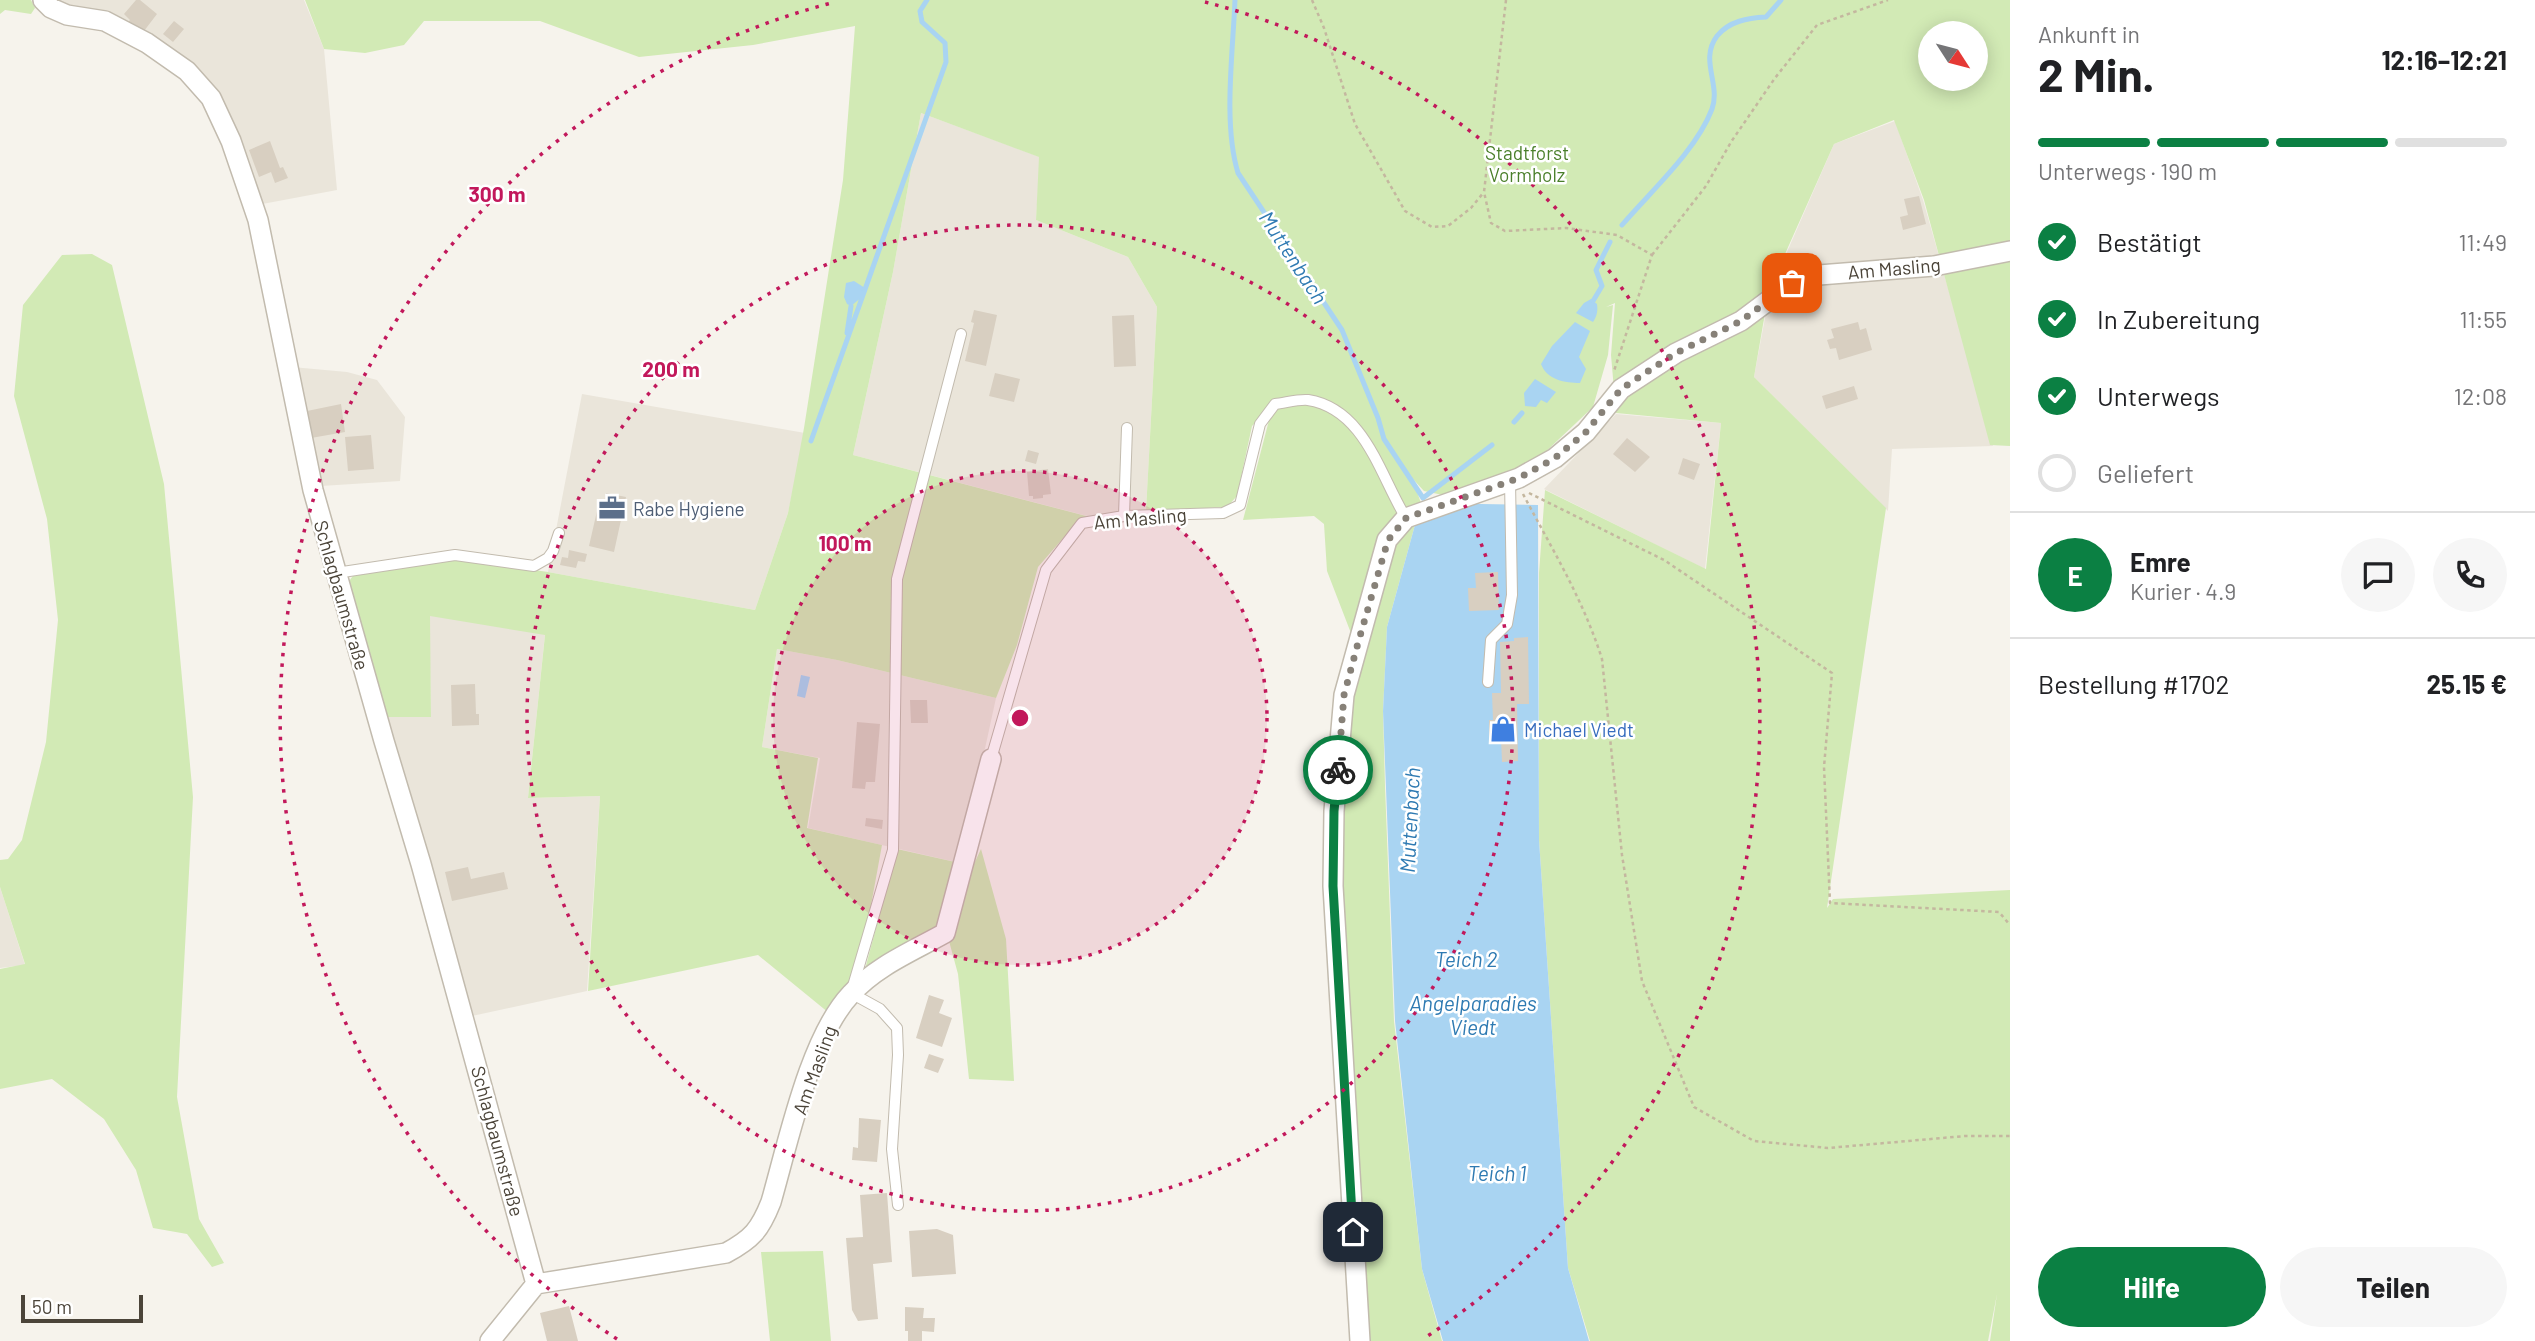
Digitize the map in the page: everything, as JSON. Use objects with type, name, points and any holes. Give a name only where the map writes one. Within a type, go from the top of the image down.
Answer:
[{"type":"street","name":"Schlagbaumstraße","points":[[43,0],[51,8],[67,15],[105,21],[147,43],[187,71],[211,98],[231,141],[258,220],[313,490],[421,864],[536,1284]]},
{"type":"street","name":"Am Masling","points":[[1406,518],[1510,481],[1555,458],[1586,432],[1606,404],[1621,389],[1676,353],[1741,321],[1792,283],[1819,275],[1934,267],[2010,251]]},
{"type":"street","points":[[1360,1341],[1333,886],[1334,811],[1344,695],[1388,540],[1406,518]]},
{"type":"street","name":"Am Masling","points":[[536,1284],[726,1253],[750,1240],[764,1220],[771,1202],[812,1065],[834,1016],[851,993],[885,966],[945,933],[991,759]]},
{"type":"street","points":[[490,1341],[536,1284]]},
{"type":"lane","points":[[898,1205],[892,1149],[898,1055],[897,1028],[880,1009],[851,993],[893,850],[897,579],[961,334]]},
{"type":"lane","name":"Am Masling","points":[[991,759],[1046,570],[1082,523],[1124,516],[1223,513],[1240,505],[1260,424],[1275,404],[1307,400],[1334,409],[1359,430],[1406,518]]},
{"type":"lane","points":[[1124,516],[1127,428]]},
{"type":"lane","points":[[1488,682],[1491,640],[1507,624],[1512,595],[1510,481]]},
{"type":"lane","points":[[336,573],[454,555],[534,566],[548,558],[559,533]]},
{"type":"path","points":[[1312,0],[1325,28],[1355,124],[1405,211],[1432,227],[1448,226],[1471,208],[1484,192]]},
{"type":"path","points":[[1506,0],[1484,192],[1491,223],[1505,231],[1566,228],[1617,235],[1652,255]]},
{"type":"path","points":[[1606,404],[1608,390],[1652,255],[1706,186],[1731,142],[1774,78],[1817,25],[1888,0]]},
{"type":"path","points":[[2010,925],[1999,912],[1829,903],[1824,767],[1832,673],[1664,560],[1521,489],[1569,575],[1602,659],[1622,855],[1642,981],[1694,1107],[1754,1141],[1803,1146],[1828,1148],[1965,1136],[2010,1136]]},
{"type":"shaded area","points":[[57,0],[304,0],[324,49],[337,190],[257,205],[201,78],[69,9]]},
{"type":"shaded area","points":[[921,113],[1040,157],[1036,220],[1128,257],[1157,307],[1146,511],[1091,517],[853,455],[893,272]]},
{"type":"shaded area","points":[[1895,121],[1923,200],[1993,446],[1892,449],[1888,511],[1754,377],[1770,291],[1834,144]]},
{"type":"shaded area","points":[[292,367],[347,372],[377,380],[405,417],[400,481],[321,486]]},
{"type":"shaded area","points":[[582,394],[805,433],[788,513],[755,610],[548,572]]},
{"type":"shaded area","points":[[1616,414],[1721,423],[1705,569],[1544,489]]},
{"type":"shaded area","points":[[429,615],[545,634],[528,798],[600,796],[587,991],[472,1016],[381,717],[431,717]]},
{"type":"shaded area","points":[[777,649],[837,660],[996,698],[960,863],[808,828],[820,758],[762,747]]},
{"type":"shaded area","points":[[0,887],[25,965],[0,968]]},
{"type":"green space","points":[[0,0],[31,0],[35,8],[31,14],[5,10],[0,14]]},
{"type":"green space","name":"Stadtforst Vormholz","points":[[305,0],[2010,0],[2010,446],[1990,445],[1924,200],[1894,120],[1834,144],[1769,290],[1754,377],[1886,508],[1827,908],[1833,899],[2010,890],[2010,1341],[1990,1341],[1997,1294],[1988,1341],[1590,1341],[1568,1268],[1539,840],[1539,573],[1545,490],[1706,569],[1721,423],[1616,413],[1611,355],[1615,303],[1606,307],[1613,305],[1608,355],[1593,407],[1539,458],[1517,472],[1452,497],[1424,491],[1412,478],[1421,503],[1387,627],[1383,711],[1385,786],[1394,1021],[1422,1269],[1442,1341],[1367,1341],[1341,938],[1345,779],[1354,641],[1327,571],[1324,524],[1314,516],[1243,520],[1273,405],[1252,426],[1237,496],[1227,507],[1146,511],[1157,307],[1128,257],[1036,220],[1039,157],[921,113],[893,272],[853,455],[1090,517],[1078,521],[1038,567],[1017,645],[996,698],[837,660],[777,649],[762,747],[818,758],[807,828],[882,845],[865,938],[852,980],[829,1013],[758,955],[588,991],[600,796],[528,798],[545,635],[430,616],[431,717],[380,717],[347,584],[355,573],[456,559],[548,572],[755,610],[788,513],[804,428],[843,180],[855,26],[753,45],[639,57],[540,21],[424,21],[404,45],[365,53],[324,49]]},
{"type":"green space","points":[[92,254],[112,265],[164,484],[193,797],[177,1097],[199,1219],[224,1263],[212,1267],[187,1234],[153,1228],[136,1170],[104,1119],[52,1079],[0,1089],[0,969],[25,964],[0,887],[0,860],[8,859],[22,840],[46,742],[58,620],[47,519],[14,396],[23,305],[62,255]]},
{"type":"green space","points":[[897,849],[973,866],[981,849],[1006,939],[1014,1081],[969,1079],[958,974],[946,930],[864,973]]},
{"type":"green space","points":[[823,1251],[831,1341],[770,1341],[761,1252]]},
{"type":"water","points":[[854,281],[865,288],[862,297],[851,306],[844,297],[846,283]]},
{"type":"water","points":[[1591,299],[1597,304],[1593,322],[1576,313]]},
{"type":"water","points":[[1575,322],[1590,331],[1579,357],[1586,369],[1580,383],[1552,377],[1541,364],[1552,346]]},
{"type":"water","points":[[1535,379],[1556,392],[1547,403],[1541,400],[1536,407],[1525,406],[1524,393]]},
{"type":"water","name":"Angelparadies Viedt","points":[[1421,503],[1538,505],[1539,840],[1568,1268],[1589,1341],[1443,1341],[1422,1269],[1395,1021],[1383,711],[1387,627]]},
{"type":"water","points":[[801,675],[810,677],[805,698],[797,696]]},
{"type":"building","points":[[136,0],[140,0],[157,14],[144,31],[128,22],[130,20],[124,14]]},
{"type":"building","points":[[174,21],[184,29],[173,42],[163,34]]},
{"type":"building","points":[[270,141],[280,168],[283,167],[288,178],[275,183],[271,172],[259,177],[249,150]]},
{"type":"building","points":[[1919,196],[1926,224],[1903,230],[1900,217],[1908,215],[1904,199]]},
{"type":"building","points":[[974,310],[997,315],[986,366],[965,361],[974,323],[971,322]]},
{"type":"building","points":[[1134,315],[1136,366],[1114,367],[1112,316]]},
{"type":"building","points":[[1858,322],[1860,330],[1866,328],[1872,350],[1839,360],[1836,348],[1830,349],[1827,340],[1834,338],[1831,329]]},
{"type":"building","points":[[995,373],[1020,379],[1014,402],[989,396]]},
{"type":"building","points":[[1854,386],[1858,399],[1826,409],[1822,396]]},
{"type":"building","points":[[341,404],[345,432],[311,438],[307,411]]},
{"type":"building","points":[[371,435],[374,469],[348,471],[345,437]]},
{"type":"building","points":[[1627,438],[1650,457],[1635,472],[1613,454]]},
{"type":"building","points":[[1028,450],[1039,453],[1036,464],[1025,461]]},
{"type":"building","points":[[1683,458],[1700,464],[1694,480],[1678,474]]},
{"type":"building","points":[[1048,469],[1051,494],[1033,499],[1033,496],[1029,496],[1027,472]]},
{"type":"building","points":[[606,493],[626,497],[614,552],[589,546],[597,511],[602,513]]},
{"type":"building","points":[[569,550],[587,554],[585,562],[578,561],[576,568],[560,565],[562,557],[568,558]]},
{"type":"building","points":[[1498,572],[1499,610],[1469,611],[1468,588],[1476,588],[1475,573]]},
{"type":"building","points":[[1528,637],[1529,704],[1517,704],[1518,761],[1502,762],[1501,738],[1489,738],[1489,720],[1493,720],[1492,693],[1501,693],[1500,642]]},
{"type":"building","points":[[475,684],[479,725],[452,726],[451,685]]},
{"type":"building","points":[[910,700],[927,700],[928,723],[911,723]]},
{"type":"building","points":[[857,722],[880,724],[875,782],[866,782],[865,789],[852,788]]},
{"type":"building","points":[[866,818],[883,820],[882,829],[865,826]]},
{"type":"building","points":[[468,867],[471,879],[504,872],[508,889],[452,901],[445,872]]},
{"type":"building","points":[[929,995],[944,1000],[939,1013],[952,1018],[942,1047],[916,1038]]},
{"type":"building","points":[[929,1054],[944,1059],[938,1073],[924,1068]]},
{"type":"building","points":[[859,1118],[881,1120],[877,1162],[852,1160],[853,1147],[858,1148]]},
{"type":"building","points":[[887,1193],[892,1262],[873,1264],[878,1319],[858,1321],[852,1310],[846,1238],[863,1237],[860,1195]]},
{"type":"building","points":[[937,1229],[953,1235],[956,1274],[912,1277],[909,1231]]},
{"type":"building","points":[[569,1306],[578,1341],[547,1341],[540,1313]]},
{"type":"building","points":[[905,1307],[924,1308],[923,1318],[935,1318],[934,1332],[922,1331],[922,1341],[908,1341],[908,1331],[905,1331]]},
{"type":"waterway","points":[[811,441],[946,62],[945,43],[922,22],[920,11],[927,0]]},
{"type":"waterway","name":"Muttenbach","points":[[1235,0],[1230,110],[1233,154],[1238,173],[1342,330],[1384,439],[1423,498],[1492,445]]},
{"type":"waterway","points":[[1622,225],[1672,170],[1705,125],[1714,100],[1710,54],[1717,36],[1733,24],[1746,19],[1766,17],[1781,0]]},
{"type":"waterway","points":[[1593,301],[1602,286],[1596,270],[1610,242]]},
{"type":"waterway","points":[[847,333],[851,306]]},
{"type":"waterway","points":[[1514,422],[1522,413]]},
{"type":"way so far","points":[[1338,770],[1344,695],[1358,643],[1388,540],[1406,518],[1519,478],[1555,458],[1586,432],[1606,404],[1621,389],[1676,353],[1741,321],[1792,283]]},
{"type":"place","name":"Rabe Hygiene","points":[[612,508]]},
{"type":"place","name":"Michael Viedt","points":[[1503,729]]},
{"type":"route","points":[[1338,770],[1334,811],[1333,886],[1353,1232]]},
{"type":"water label","name":"Teich 2","points":[[1466,958]]},
{"type":"water label","name":"Teich 1","points":[[1497,1172]]}]
